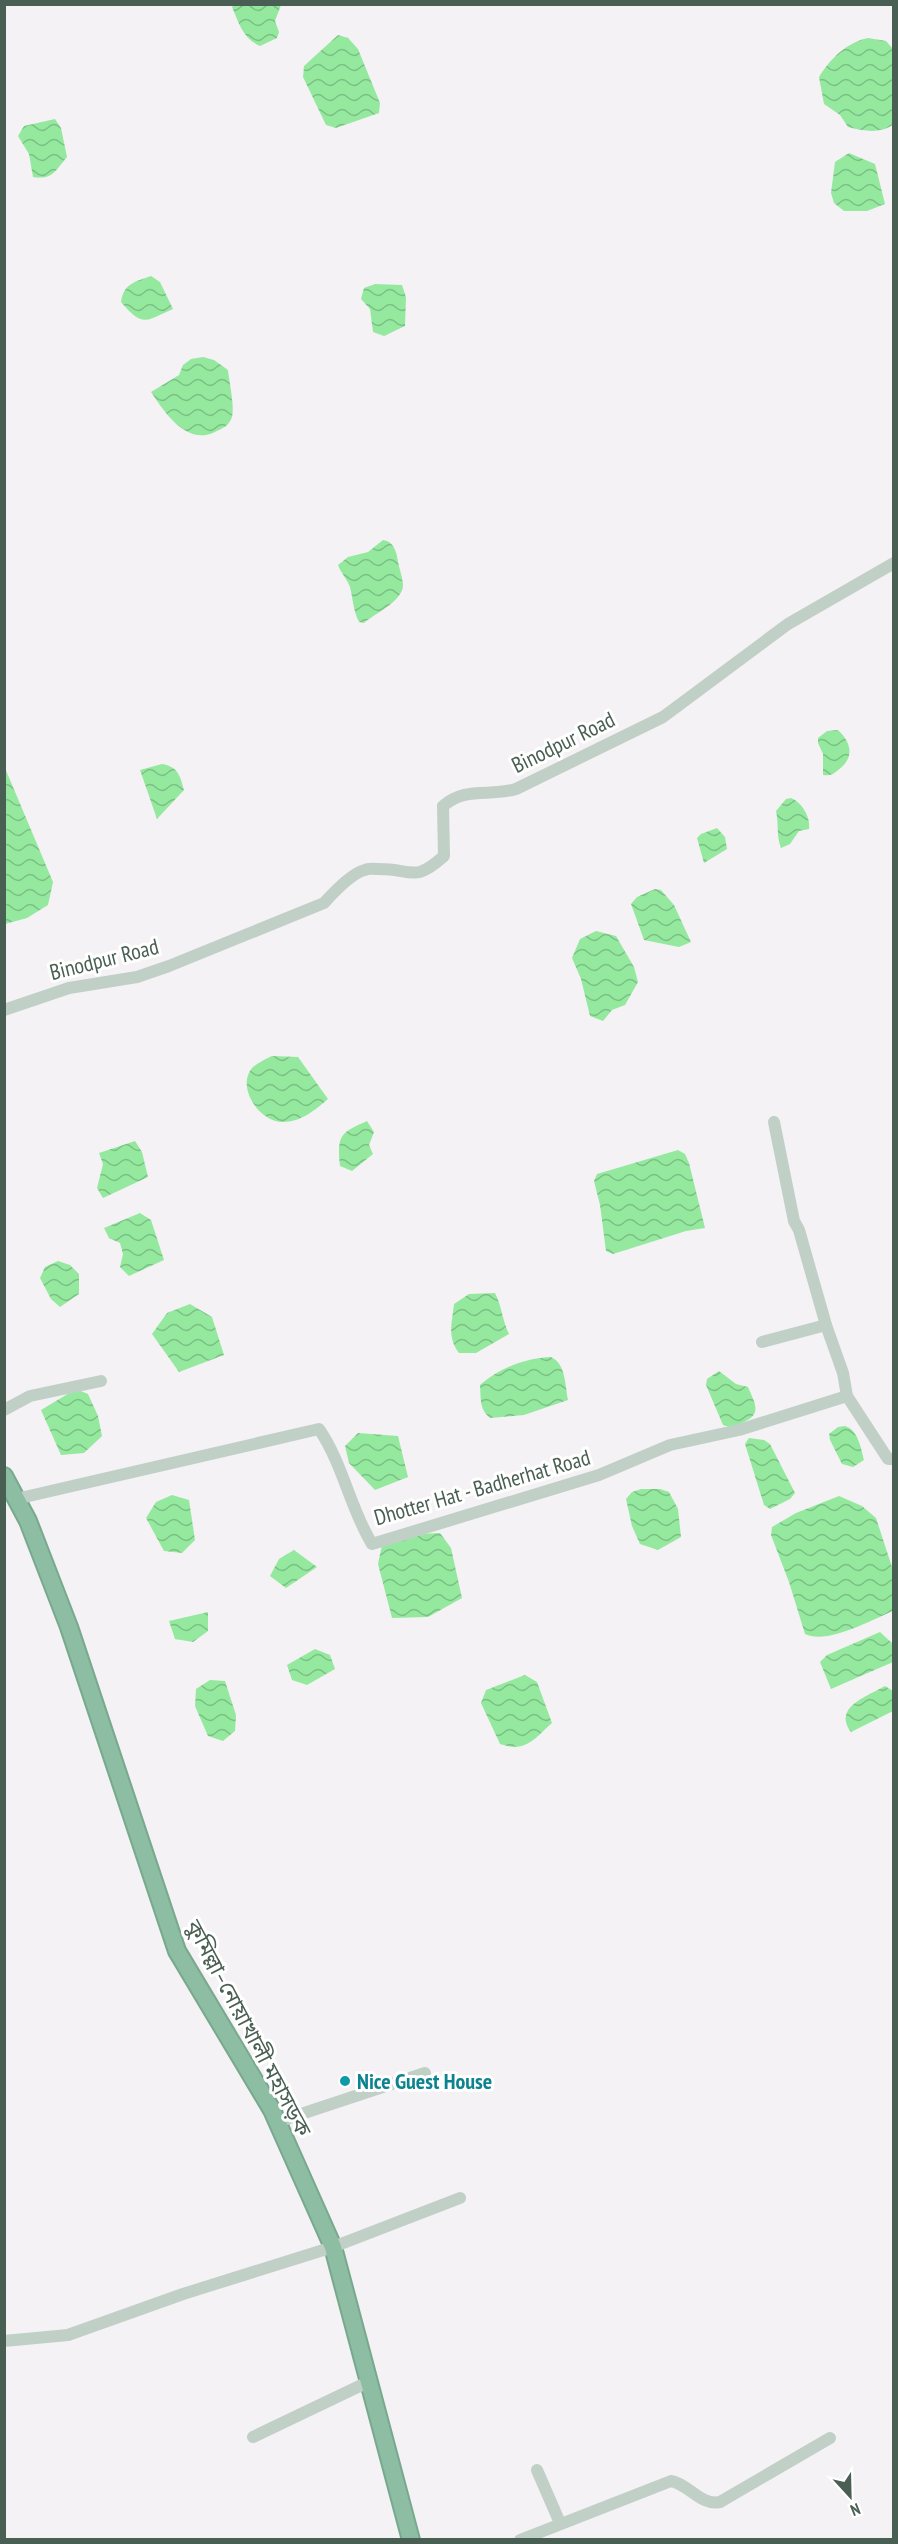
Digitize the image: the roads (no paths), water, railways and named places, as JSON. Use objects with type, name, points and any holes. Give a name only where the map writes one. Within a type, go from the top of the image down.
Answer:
[{"type":"highway","name":"কুমিল্লা–নোয়াখালী মহাসড়ক","points":[[9,1487],[28,1521],[69,1627],[177,1951],[277,2122],[333,2247],[411,2540]]},
{"type":"street","name":"Binodpur Road","points":[[4,1010],[69,988],[137,977],[169,966],[324,903],[335,891],[364,870],[389,869],[414,874],[433,866],[444,856],[443,806],[450,799],[465,793],[503,793],[516,789],[663,717],[788,624],[894,563]]},
{"type":"street","points":[[774,1122],[794,1221],[799,1230],[826,1325],[843,1373],[847,1396],[888,1459],[894,1459]]},
{"type":"street","points":[[762,1342],[826,1325]]},
{"type":"street","points":[[4,1410],[30,1396],[101,1381]]},
{"type":"street","name":"Dhotter Hat - Badherhat Road","points":[[9,1487],[319,1429],[330,1445],[363,1529],[372,1544],[599,1475],[670,1445],[739,1430],[847,1396]]},
{"type":"street","points":[[277,2122],[425,2073]]},
{"type":"street","points":[[4,2341],[68,2335],[183,2294],[333,2247],[460,2198]]},
{"type":"street","points":[[253,2438],[368,2382]]},
{"type":"street","points":[[520,2540],[671,2481],[678,2482],[709,2503],[720,2502],[830,2438]]},
{"type":"street","points":[[537,2470],[560,2523]]},
{"type":"water","points":[[234,5],[281,5],[275,21],[279,32],[277,38],[260,46],[254,43],[242,30],[232,7]]},
{"type":"water","points":[[338,35],[348,38],[358,49],[380,103],[379,113],[336,128],[326,125],[303,77],[304,66]]},
{"type":"water","points":[[868,38],[886,41],[893,49],[893,125],[877,131],[848,127],[840,115],[824,104],[819,77],[840,52]]},
{"type":"water","points":[[55,119],[61,128],[67,157],[49,176],[33,177],[29,154],[18,136],[24,126]]},
{"type":"water","points":[[849,153],[875,164],[885,204],[867,211],[844,211],[834,203],[831,193],[835,162]]},
{"type":"water","points":[[151,276],[160,282],[173,309],[145,320],[134,316],[121,302],[122,296],[131,284]]},
{"type":"water","points":[[375,284],[402,285],[406,297],[405,326],[384,336],[373,332],[370,309],[361,299],[364,288]]},
{"type":"water","points":[[203,357],[214,360],[228,370],[233,407],[232,417],[227,425],[215,432],[195,435],[170,418],[151,392],[179,375],[183,365],[191,359]]},
{"type":"water","points":[[383,540],[391,543],[395,550],[403,584],[402,590],[388,606],[364,623],[359,622],[350,587],[338,565],[348,557],[368,552]]},
{"type":"water","points":[[838,730],[847,741],[849,756],[843,766],[835,772],[823,775],[823,754],[818,738],[827,731]]},
{"type":"water","points":[[162,764],[178,772],[184,790],[157,819],[140,770]]},
{"type":"water","points":[[5,768],[53,882],[48,905],[27,918],[5,924]]},
{"type":"water","points":[[791,798],[805,811],[809,820],[809,829],[799,831],[790,844],[781,848],[776,811],[786,799]]},
{"type":"water","points":[[717,828],[725,837],[727,849],[704,863],[697,838]]},
{"type":"water","points":[[655,889],[661,890],[674,905],[691,942],[679,947],[644,940],[631,904],[637,897]]},
{"type":"water","points":[[596,931],[616,936],[634,967],[638,982],[625,1005],[612,1010],[603,1021],[590,1016],[581,979],[572,958],[580,939]]},
{"type":"water","points":[[272,1056],[298,1057],[328,1099],[302,1118],[290,1121],[274,1120],[258,1110],[248,1093],[248,1076],[252,1068]]},
{"type":"water","points":[[367,1121],[374,1132],[369,1145],[373,1154],[352,1171],[340,1166],[339,1148],[342,1136]]},
{"type":"water","points":[[135,1141],[142,1152],[148,1177],[103,1198],[97,1188],[103,1164],[99,1153]]},
{"type":"water","points":[[678,1150],[685,1154],[689,1163],[705,1228],[686,1231],[613,1254],[606,1251],[600,1205],[594,1181],[597,1174]]},
{"type":"water","points":[[140,1213],[151,1220],[164,1260],[129,1276],[120,1267],[123,1254],[120,1243],[109,1238],[104,1228]]},
{"type":"water","points":[[58,1261],[70,1265],[79,1274],[79,1294],[60,1307],[51,1299],[40,1278],[45,1267]]},
{"type":"water","points":[[495,1293],[509,1334],[476,1353],[459,1353],[452,1335],[454,1304],[469,1294]]},
{"type":"water","points":[[190,1304],[212,1317],[224,1355],[179,1372],[152,1334],[167,1313]]},
{"type":"water","points":[[551,1357],[556,1360],[562,1370],[568,1400],[524,1415],[490,1418],[486,1415],[481,1403],[480,1385],[513,1365],[532,1359]]},
{"type":"water","points":[[719,1371],[736,1384],[748,1387],[756,1408],[749,1420],[735,1426],[723,1425],[706,1385],[707,1379]]},
{"type":"water","points":[[76,1389],[88,1394],[98,1416],[102,1436],[84,1453],[61,1455],[41,1410]]},
{"type":"water","points":[[845,1426],[856,1435],[864,1460],[853,1467],[842,1464],[830,1440],[829,1434],[838,1427]]},
{"type":"water","points":[[358,1433],[398,1436],[408,1477],[375,1490],[349,1463],[345,1446]]},
{"type":"water","points":[[749,1438],[764,1440],[770,1444],[795,1493],[790,1499],[770,1509],[764,1505],[745,1444]]},
{"type":"water","points":[[641,1489],[660,1489],[669,1492],[678,1509],[681,1537],[658,1550],[640,1544],[632,1526],[626,1499],[632,1492]]},
{"type":"water","points":[[172,1495],[189,1500],[195,1540],[182,1553],[164,1551],[146,1518],[156,1502]]},
{"type":"water","points":[[839,1496],[862,1506],[876,1518],[893,1570],[893,1611],[837,1634],[814,1637],[805,1634],[771,1535],[772,1527],[796,1513]]},
{"type":"water","points":[[440,1533],[451,1548],[462,1598],[428,1617],[392,1618],[378,1564],[382,1545],[399,1535]]},
{"type":"water","points":[[294,1550],[317,1567],[286,1588],[270,1576],[279,1559]]},
{"type":"water","points":[[208,1612],[208,1631],[193,1642],[175,1639],[169,1621]]},
{"type":"water","points":[[880,1632],[893,1644],[893,1662],[831,1689],[820,1662],[827,1655]]},
{"type":"water","points":[[315,1649],[330,1655],[335,1669],[307,1685],[292,1680],[287,1665]]},
{"type":"water","points":[[525,1675],[537,1682],[552,1723],[523,1746],[500,1744],[481,1703],[486,1690]]},
{"type":"water","points":[[210,1680],[225,1681],[236,1715],[235,1731],[223,1741],[208,1736],[195,1706],[196,1689]]},
{"type":"water","points":[[885,1686],[893,1691],[893,1711],[851,1732],[846,1716],[849,1709],[861,1699]]},
{"type":"place","name":"Nice Guest House","points":[[345,2081]]}]
